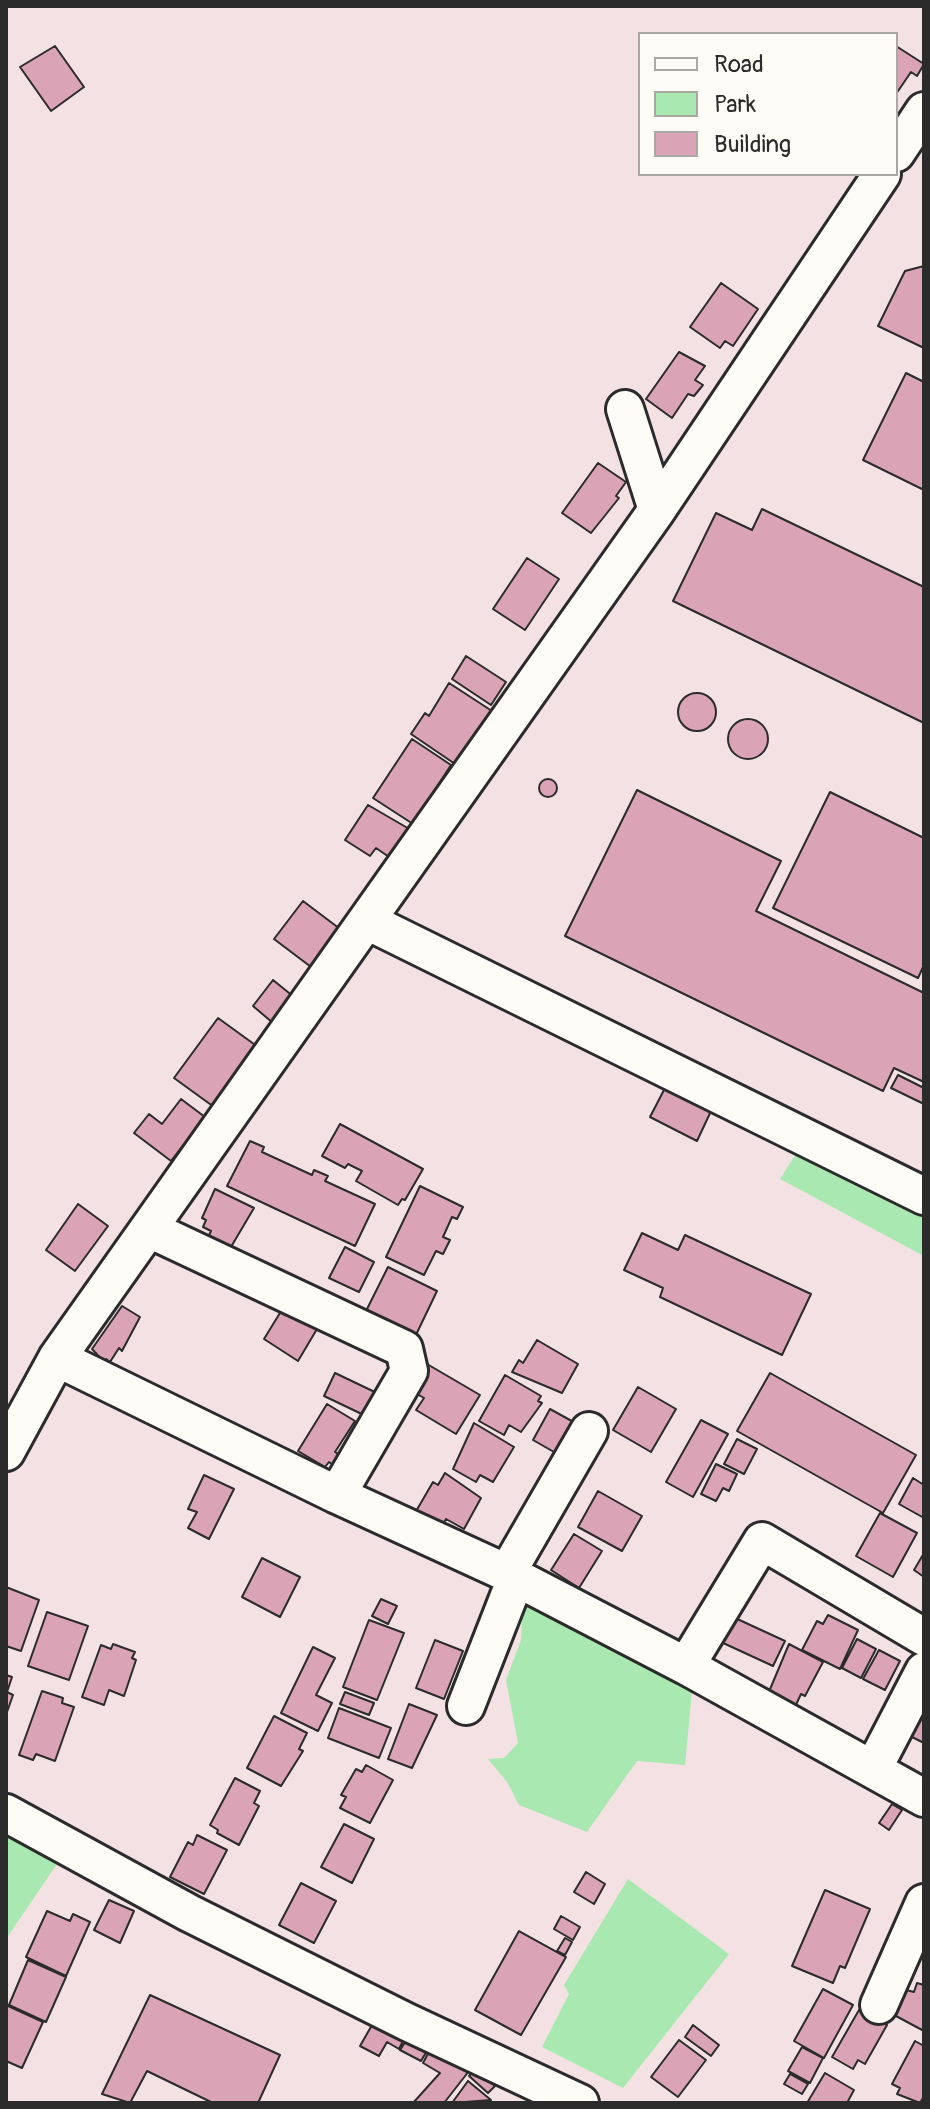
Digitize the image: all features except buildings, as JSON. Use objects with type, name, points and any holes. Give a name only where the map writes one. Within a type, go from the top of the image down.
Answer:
[{"type":"street","points":[[898,150],[924,111]]},
{"type":"street","points":[[6,1452],[57,1358],[657,510],[881,176]]},
{"type":"street","points":[[625,409],[657,510]]},
{"type":"street","points":[[367,921],[924,1196]]},
{"type":"street","points":[[149,1229],[404,1349],[409,1371],[337,1495]]},
{"type":"street","points":[[57,1358],[337,1495],[512,1576],[686,1666],[924,1798]]},
{"type":"street","points":[[466,1706],[512,1576],[589,1431]]},
{"type":"street","points":[[686,1666],[762,1541],[924,1637]]},
{"type":"street","points":[[873,1769],[924,1671]]},
{"type":"street","points":[[6,1813],[189,1913],[407,2022],[580,2103]]},
{"type":"street","points":[[879,2005],[924,1903]]},
{"type":"green space","points":[[799,1149],[924,1211],[924,1256],[780,1179]]},
{"type":"green space","points":[[523,1593],[692,1691],[685,1765],[637,1761],[587,1832],[519,1805],[507,1782],[488,1759],[504,1758],[518,1743],[506,1680],[521,1640]]},
{"type":"green space","points":[[6,1822],[61,1858],[6,1939]]},
{"type":"green space","points":[[628,1879],[729,1954],[623,2088],[542,2047],[569,1994],[564,1985]]}]
